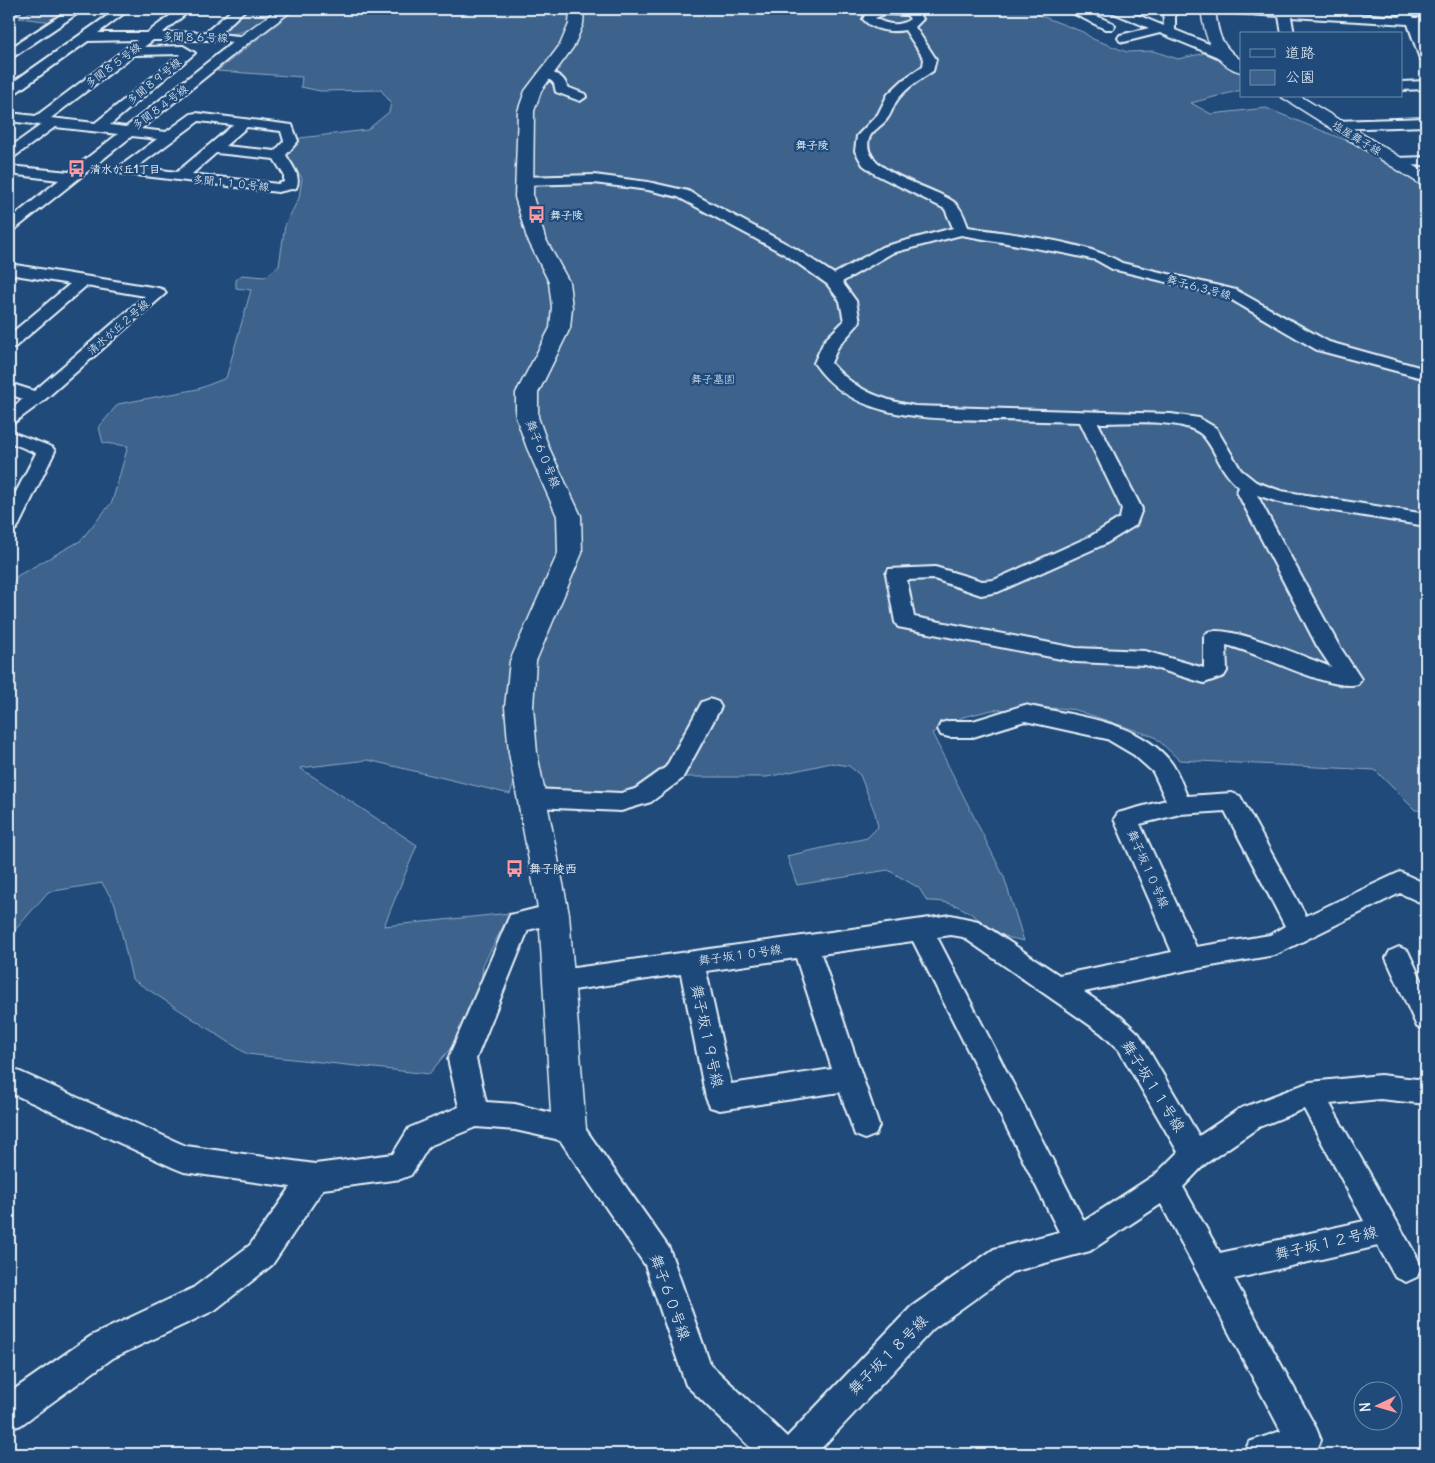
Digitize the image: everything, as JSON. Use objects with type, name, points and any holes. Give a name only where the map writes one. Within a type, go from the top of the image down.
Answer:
[{"type":"main road","points":[[9,12],[15,9]]},
{"type":"main road","name":"多聞８４号線","points":[[244,40],[286,9]]},
{"type":"main road","name":"舞子６０号線","points":[[569,1129],[554,914],[534,798],[523,753],[519,707],[523,661],[570,553],[569,516],[538,448],[527,417],[527,393],[560,328],[562,307],[559,282],[536,238],[524,198],[526,112],[546,85],[567,46],[576,24],[576,9]]},
{"type":"main road","points":[[1208,9],[1213,41],[1222,54],[1240,66]]},
{"type":"main road","name":"塩屋舞子線","points":[[1291,98],[1426,180]]},
{"type":"street","points":[[9,54],[78,9]]},
{"type":"street","points":[[9,91],[124,9]]},
{"type":"street","name":"多聞８５号線","points":[[9,154],[46,121],[186,9]]},
{"type":"street","points":[[210,36],[240,9]]},
{"type":"street","points":[[885,9],[898,10],[914,14],[916,17],[916,22],[908,26],[887,27],[871,21],[869,18],[871,14],[885,9]]},
{"type":"street","points":[[1070,9],[1109,26]]},
{"type":"street","points":[[1113,9],[1222,54]]},
{"type":"street","points":[[1124,38],[1164,30],[1170,27],[1169,9]]},
{"type":"street","points":[[1231,9],[1353,13],[1426,22]]},
{"type":"street","points":[[1404,9],[1407,18],[1415,24],[1426,59]]},
{"type":"street","points":[[1284,10],[1288,32]]},
{"type":"street","points":[[1353,13],[1358,32]]},
{"type":"street","points":[[833,282],[887,250],[962,230],[951,207],[938,198],[873,168],[863,155],[861,145],[863,136],[883,116],[889,102],[902,86],[929,68],[930,59],[908,26]]},
{"type":"street","name":"多聞８６号線","points":[[84,37],[210,36],[244,40]]},
{"type":"street","name":"多聞８４号線","points":[[9,117],[131,131],[244,40]]},
{"type":"street","name":"多聞８９号線","points":[[98,127],[189,53],[183,50],[132,51]]},
{"type":"street","points":[[546,85],[580,97]]},
{"type":"street","points":[[1402,86],[1426,85]]},
{"type":"street","points":[[9,227],[131,131],[169,136],[196,116],[287,128],[291,141],[279,155],[214,148]]},
{"type":"street","points":[[1336,125],[1426,122]]},
{"type":"street","points":[[180,177],[244,123]]},
{"type":"street","name":"多聞１１０号線","points":[[169,136],[124,170],[278,188],[291,185],[291,174],[279,155]]},
{"type":"street","points":[[1397,162],[1426,161]]},
{"type":"street","points":[[9,170],[73,176]]},
{"type":"street","points":[[523,181],[594,178],[648,186],[683,194],[791,252],[833,282],[848,301],[852,322],[830,345],[822,363],[831,376],[851,392],[883,406],[908,411],[1171,419],[1193,422],[1210,432],[1234,473],[1249,486],[1278,496],[1426,520]]},
{"type":"street","name":"舞子６３号線","points":[[962,230],[1063,248],[1101,257],[1117,266],[1230,294],[1323,346],[1426,374]]},
{"type":"street","name":"清水が丘２号線","points":[[9,269],[158,292],[36,398],[9,418]]},
{"type":"street","points":[[9,343],[83,281]]},
{"type":"street","points":[[9,388],[36,398]]},
{"type":"street","points":[[1086,417],[1132,509],[1129,521],[1098,540],[998,586],[981,588],[935,573],[896,574],[905,622],[1076,655],[1144,658],[1187,669],[1204,676],[1216,671],[1215,637],[1231,639],[1338,677],[1350,679],[1328,646],[1246,492],[1249,486]]},
{"type":"street","points":[[9,436],[46,452],[9,525]]},
{"type":"street","points":[[534,798],[621,802],[643,796],[674,773],[710,707]]},
{"type":"street","points":[[949,729],[973,729],[1025,714],[1113,733],[1142,749],[1162,767],[1180,805]]},
{"type":"street","name":"舞子坂１０号線","points":[[1188,959],[1126,819],[1180,805],[1232,802],[1300,930]]},
{"type":"street","points":[[1056,987],[1188,959],[1275,946],[1300,930],[1400,882],[1426,895]]},
{"type":"street","points":[[475,1114],[462,1059],[519,922],[554,914]]},
{"type":"street","name":"舞子坂１０号線","points":[[560,981],[951,925],[969,928],[1056,987]]},
{"type":"street","points":[[920,930],[1079,1241],[1166,1184],[1195,1155],[1249,1118],[1310,1094],[1380,1087],[1426,1092]]},
{"type":"street","points":[[805,946],[865,1126]]},
{"type":"street","points":[[1399,958],[1426,1019]]},
{"type":"street","name":"舞子坂１９号線","points":[[692,962],[720,1098],[849,1078]]},
{"type":"street","name":"舞子坂１１号線","points":[[1056,987],[1111,1025],[1129,1042],[1195,1155]]},
{"type":"street","points":[[9,1079],[184,1159],[315,1177],[401,1166],[419,1137],[475,1114],[515,1117],[569,1129]]},
{"type":"street","name":"舞子坂１２号線","points":[[1212,1269],[1385,1230],[1310,1094]]},
{"type":"street","name":"舞子６０号線","points":[[569,1129],[658,1258],[697,1374],[781,1454]]},
{"type":"street","points":[[9,1413],[102,1347],[204,1299],[261,1255],[315,1177]]},
{"type":"street","points":[[1166,1184],[1304,1440],[1261,1454]]},
{"type":"street","points":[[1385,1230],[1406,1267]]},
{"type":"street","name":"舞子坂１８号線","points":[[792,1454],[922,1318],[1005,1259],[1079,1241]]},
{"type":"green space","points":[[37,9],[74,9],[53,22],[19,18]]},
{"type":"green space","points":[[244,9],[279,9],[256,25],[243,31],[216,35]]},
{"type":"green space","name":"舞子墓園","points":[[296,9],[1023,9],[1083,32],[1093,39],[1127,52],[1153,51],[1178,59],[1205,53],[1240,70],[1240,90],[1191,103],[1211,114],[1266,108],[1377,153],[1426,183],[1426,811],[1415,810],[1375,770],[1179,760],[1155,737],[1076,710],[1060,708],[992,710],[963,717],[932,733],[1004,877],[1024,941],[1005,936],[961,908],[951,904],[927,901],[919,888],[888,870],[797,885],[787,856],[867,838],[878,827],[875,813],[860,775],[849,766],[831,763],[767,777],[681,777],[626,797],[539,792],[520,767],[510,794],[368,760],[300,768],[417,845],[384,926],[510,913],[483,965],[478,1015],[429,1074],[247,1054],[132,979],[115,904],[102,883],[48,892],[9,937],[9,592],[17,576],[80,541],[112,502],[128,446],[103,443],[99,427],[118,404],[198,389],[226,378],[251,290],[236,288],[236,280],[242,275],[265,277],[279,266],[285,225],[299,198],[302,178],[286,155],[300,138],[367,130],[389,112],[391,103],[381,90],[320,91],[301,87],[302,77],[217,71]]},
{"type":"tunnel","points":[[762,9],[988,104],[1142,160],[1375,236]]},
{"type":"tunnel","points":[[872,9],[940,39],[1146,118],[1285,165],[1426,209]]},
{"type":"tunnel","points":[[1371,234],[1426,251]]},
{"type":"place","name":"清水が丘1丁目","points":[[76,169]]},
{"type":"place","name":"舞子陵","points":[[536,215]]},
{"type":"place","name":"舞子陵西","points":[[515,869]]},
{"type":"district","name":"舞子陵","points":[[812,145]]}]
